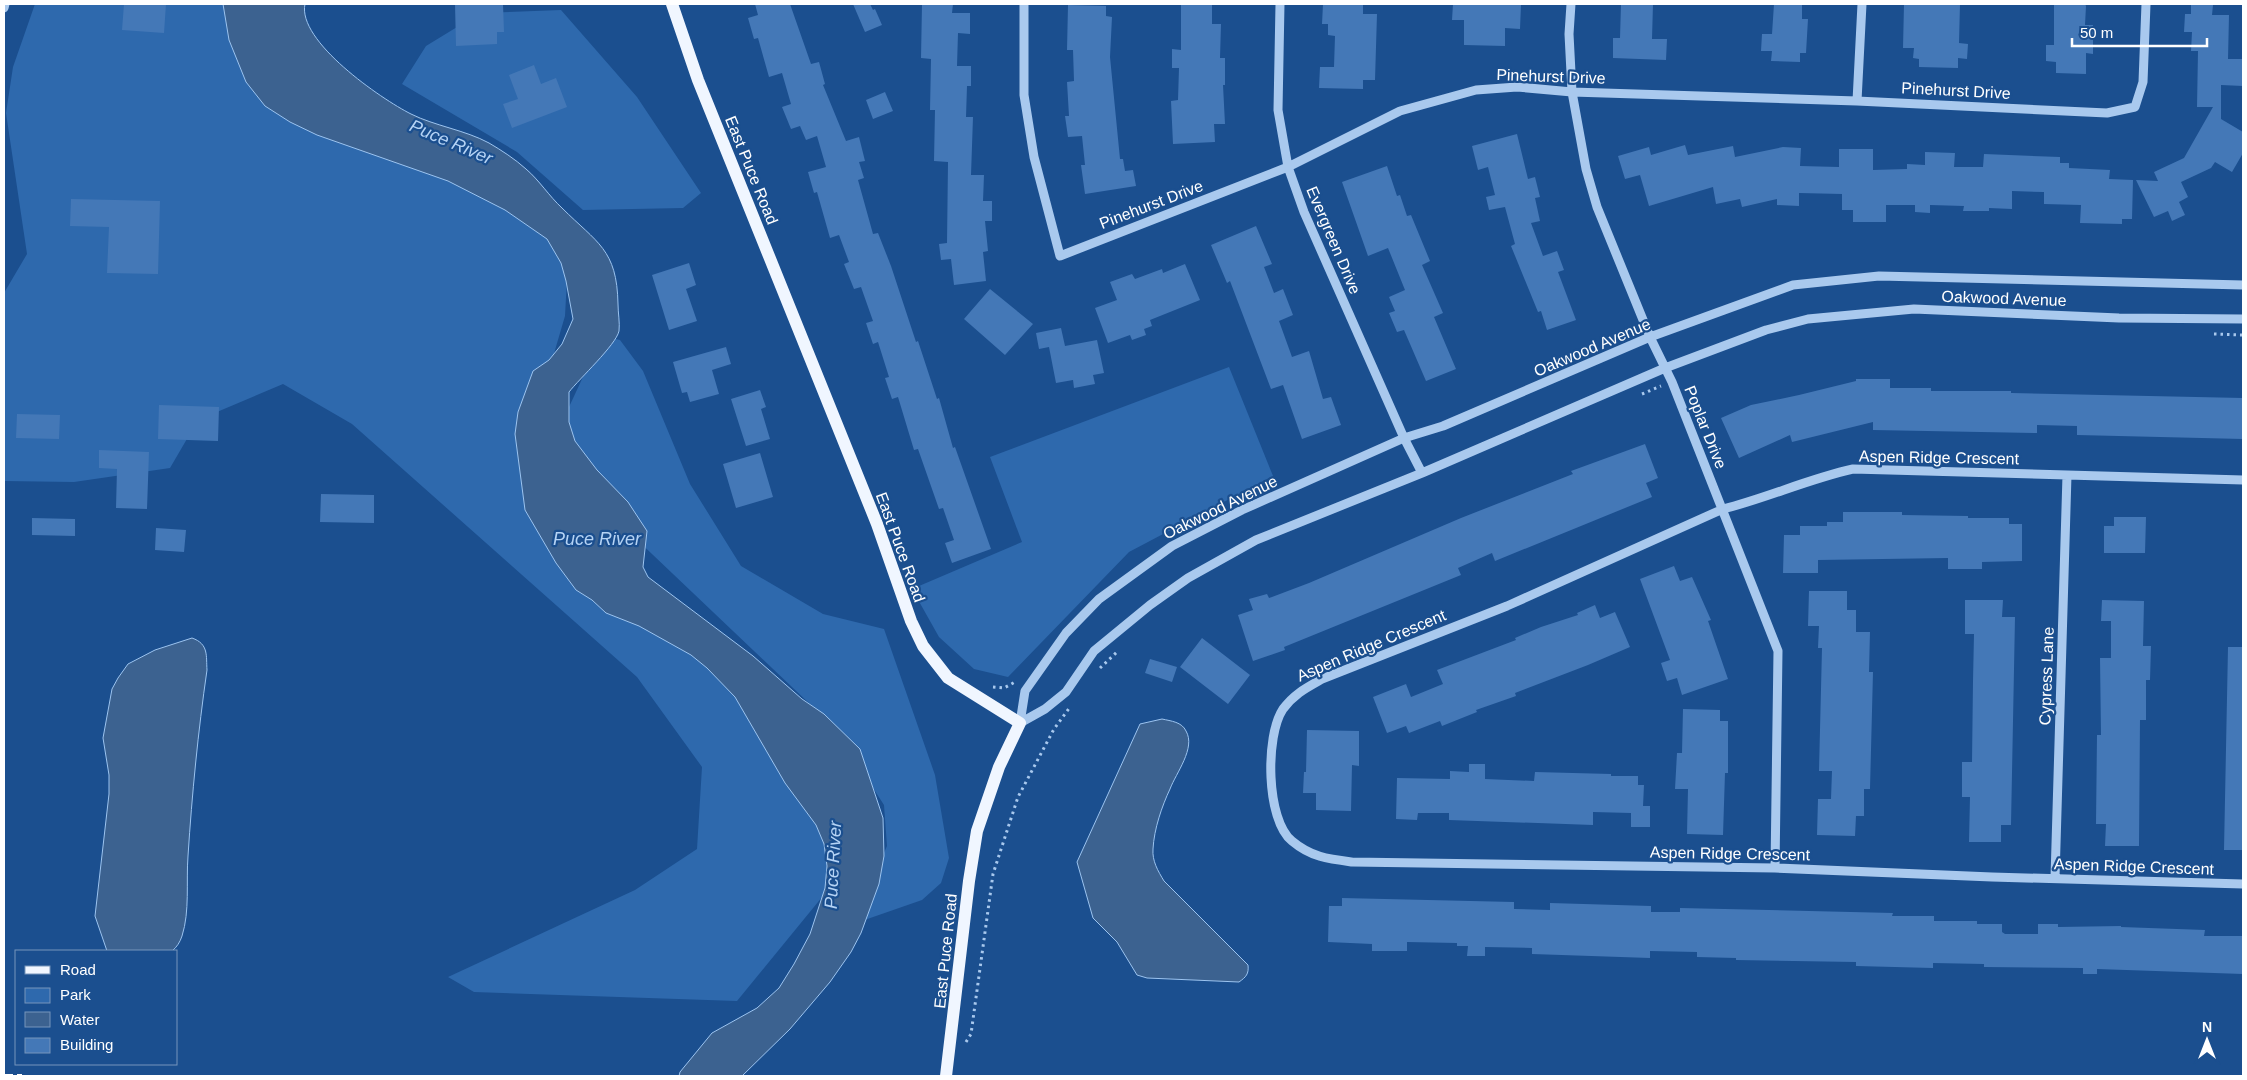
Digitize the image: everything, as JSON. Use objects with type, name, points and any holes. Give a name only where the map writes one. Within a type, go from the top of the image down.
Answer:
[{"type":"main road","name":"East Puce Road","points":[[672,4],[698,80],[877,524],[911,621],[923,646],[948,678],[1020,724],[1000,767],[977,831],[969,881],[948,1070]]},
{"type":"street","points":[[4,8],[6,4]]},
{"type":"street","name":"Pinehurst Drive","points":[[1024,4],[1024,95],[1034,157],[1060,256],[1288,168],[1400,111],[1476,90],[1517,87],[1572,92],[1857,101],[2107,112],[2135,107],[2142,82],[2146,4]]},
{"type":"street","name":"Evergreen Drive","points":[[1280,4],[1278,110],[1288,168],[1304,212],[1404,438],[1422,473]]},
{"type":"street","name":"Poplar Drive","points":[[1571,4],[1569,34],[1572,92],[1586,169],[1596,207],[1650,337],[1672,382],[1778,651],[1775,868]]},
{"type":"street","points":[[1857,101],[1862,4]]},
{"type":"street","name":"Oakwood Avenue","points":[[1020,724],[1025,691],[1066,633],[1099,598],[1172,546],[1218,521],[1404,438],[1443,426],[1650,337],[1793,285],[1879,276],[2243,286]]},
{"type":"street","name":"Oakwood Avenue","points":[[1020,724],[1045,709],[1066,692],[1094,651],[1150,605],[1188,578],[1256,540],[1422,473],[1665,368],[1766,330],[1808,319],[1914,309],[2119,318],[2243,319]]},
{"type":"street","name":"Aspen Ridge Crescent","points":[[2243,480],[1853,469],[1826,475],[1750,502],[1722,509],[1507,606],[1322,679],[1296,693],[1282,711],[1273,733],[1271,771],[1275,813],[1290,840],[1316,857],[1352,862],[1775,868],[2243,884]]},
{"type":"street","name":"Cypress Lane","points":[[2055,878],[2067,475]]},
{"type":"path","points":[[2204,334],[2243,335]]},
{"type":"path","points":[[1635,397],[1672,382]]},
{"type":"path","points":[[1095,673],[1120,648]]},
{"type":"path","points":[[948,1070],[971,1034],[993,874],[1018,797],[1054,729],[1074,702]]},
{"type":"green space","points":[[35,4],[251,4],[556,228],[567,279],[565,316],[526,449],[710,657],[845,869],[737,1001],[474,992],[448,977],[635,890],[697,849],[702,767],[637,677],[352,424],[283,384],[198,420],[170,468],[74,482],[4,481],[4,293],[27,254],[6,113],[13,67]]},
{"type":"green space","points":[[561,10],[637,97],[701,193],[683,208],[583,210],[517,152],[402,84],[426,46],[480,13]]},
{"type":"green space","points":[[602,336],[620,340],[643,371],[690,484],[741,566],[823,614],[884,629],[935,775],[949,858],[941,883],[922,900],[853,924],[887,846],[884,805],[833,726],[632,535],[566,436],[569,407]]},
{"type":"green space","points":[[1229,367],[1273,476],[1129,552],[1008,677],[974,669],[939,637],[912,589],[1022,542],[990,457]]},
{"type":"water","name":"Puce River","points":[[223,4],[305,4],[306,19],[314,35],[327,51],[362,82],[411,114],[480,139],[508,155],[531,173],[557,203],[603,248],[614,271],[617,286],[619,331],[611,345],[569,392],[569,422],[575,441],[597,470],[628,502],[647,531],[643,567],[648,577],[753,656],[802,699],[824,714],[860,749],[883,818],[884,856],[879,884],[861,933],[851,952],[830,982],[790,1029],[742,1076],[679,1076],[680,1072],[712,1033],[757,1008],[779,988],[794,964],[810,934],[825,888],[827,866],[824,844],[816,825],[785,783],[735,697],[707,668],[691,655],[639,626],[606,613],[592,600],[576,590],[556,563],[525,510],[515,434],[518,412],[533,371],[549,360],[562,344],[573,319],[561,263],[547,239],[505,210],[448,181],[317,135],[290,122],[265,106],[246,82],[229,40]]},
{"type":"water","points":[[192,638],[204,647],[206,655],[207,670],[193,786],[188,856],[187,907],[184,926],[182,936],[173,950],[107,950],[95,916],[109,794],[109,775],[103,738],[112,689],[118,678],[128,664],[155,650]]},
{"type":"water","points":[[1162,719],[1176,722],[1182,726],[1186,731],[1189,745],[1159,818],[1154,841],[1154,862],[1164,881],[1248,965],[1246,975],[1239,982],[1147,978],[1137,975],[1117,942],[1093,918],[1077,862],[1140,724]]},
{"type":"building","points":[[124,4],[166,4],[164,33],[122,30]]},
{"type":"building","points":[[455,4],[503,4],[504,32],[497,32],[497,44],[456,46]]},
{"type":"building","points":[[755,4],[790,4],[811,64],[819,62],[825,84],[823,85],[846,141],[859,137],[865,161],[859,162],[864,178],[858,180],[873,234],[878,233],[891,266],[916,342],[918,341],[937,399],[939,398],[953,448],[955,447],[991,549],[952,563],[945,543],[954,540],[943,508],[939,509],[918,449],[914,450],[898,397],[892,399],[885,378],[889,377],[878,342],[873,344],[866,323],[873,321],[861,287],[854,289],[844,264],[849,262],[839,235],[830,238],[817,192],[814,193],[808,172],[826,167],[817,136],[806,140],[800,126],[791,129],[782,107],[791,104],[782,73],[769,77],[758,38],[754,39],[748,18],[758,15]]},
{"type":"building","points":[[853,4],[870,4],[873,10],[875,9],[882,25],[865,32]]},
{"type":"building","points":[[922,4],[953,4],[952,13],[970,13],[970,34],[958,33],[957,66],[971,66],[971,86],[967,86],[966,117],[973,117],[971,175],[984,175],[983,201],[992,201],[992,221],[985,221],[988,251],[983,252],[986,281],[954,285],[951,259],[941,260],[939,244],[947,243],[948,162],[934,161],[935,110],[930,110],[931,59],[921,58]]},
{"type":"building","points":[[1181,4],[1212,4],[1212,24],[1221,24],[1220,58],[1225,58],[1225,85],[1223,85],[1225,124],[1214,124],[1215,142],[1173,144],[1171,101],[1178,100],[1179,68],[1172,68],[1172,49],[1181,50]]},
{"type":"building","points":[[1323,4],[1363,4],[1363,14],[1377,14],[1375,80],[1363,80],[1363,89],[1319,88],[1320,67],[1334,67],[1335,36],[1328,35],[1328,24],[1322,24]]},
{"type":"building","points":[[1453,4],[1521,4],[1520,29],[1505,28],[1505,46],[1464,45],[1464,20],[1452,20]]},
{"type":"building","points":[[1621,4],[1653,4],[1652,39],[1667,39],[1666,60],[1613,58],[1613,38],[1620,38]]},
{"type":"building","points":[[1774,4],[1802,4],[1802,19],[1808,19],[1806,53],[1800,53],[1800,62],[1771,61],[1772,51],[1761,51],[1762,34],[1772,34]]},
{"type":"building","points":[[1904,4],[1960,4],[1959,43],[1968,44],[1967,59],[1958,58],[1958,68],[1919,67],[1919,59],[1913,58],[1914,48],[1903,48]]},
{"type":"building","points":[[2054,4],[2085,4],[2086,6],[2085,25],[2093,25],[2093,54],[2086,53],[2086,74],[2056,73],[2056,62],[2046,61],[2046,45],[2054,45]]},
{"type":"building","points":[[1068,5],[1106,6],[1106,16],[1112,17],[1110,57],[1120,159],[1123,159],[1125,171],[1133,170],[1136,186],[1085,194],[1081,165],[1085,165],[1082,136],[1068,137],[1065,116],[1069,116],[1067,82],[1074,81],[1073,50],[1067,50]]},
{"type":"building","points":[[2191,5],[2213,5],[2212,15],[2229,15],[2228,59],[2243,59],[2243,86],[2221,85],[2221,119],[2243,132],[2243,153],[2232,172],[2215,162],[2211,168],[2181,182],[2188,197],[2179,202],[2185,215],[2172,221],[2168,211],[2154,217],[2136,180],[2158,181],[2154,172],[2184,158],[2213,107],[2197,107],[2198,51],[2191,51],[2192,32],[2184,32],[2185,14],[2191,14]]},
{"type":"building","points":[[534,65],[541,84],[556,78],[567,107],[512,128],[503,104],[518,99],[509,75]]},
{"type":"building","points":[[885,92],[893,111],[873,119],[866,100]]},
{"type":"building","points":[[1517,134],[1528,179],[1535,177],[1540,197],[1535,198],[1540,221],[1531,223],[1543,256],[1557,251],[1564,270],[1558,272],[1576,320],[1547,330],[1541,311],[1538,312],[1511,246],[1515,244],[1505,207],[1489,210],[1486,197],[1495,195],[1488,167],[1478,170],[1472,146]]},
{"type":"building","points":[[1685,145],[1688,155],[1733,146],[1735,157],[1783,147],[1801,148],[1800,166],[1839,167],[1839,149],[1873,149],[1873,170],[1907,169],[1907,164],[1925,165],[1925,152],[1955,153],[1954,167],[1983,167],[1984,154],[2060,157],[2060,163],[2069,163],[2069,168],[2110,170],[2109,179],[2133,180],[2132,219],[2122,219],[2122,224],[2080,223],[2081,205],[2044,204],[2044,192],[2012,191],[2012,209],[1989,208],[1989,211],[1963,211],[1964,206],[1930,205],[1930,213],[1915,212],[1915,205],[1886,205],[1886,222],[1853,222],[1853,210],[1842,210],[1842,194],[1799,193],[1799,206],[1777,205],[1777,199],[1742,207],[1740,199],[1716,204],[1713,187],[1649,206],[1640,175],[1625,179],[1618,156],[1649,147],[1651,155]]},
{"type":"building","points":[[1387,166],[1397,196],[1400,195],[1407,216],[1411,215],[1430,261],[1422,265],[1443,313],[1434,317],[1456,369],[1426,381],[1404,330],[1397,332],[1389,313],[1395,311],[1389,297],[1405,290],[1388,248],[1368,256],[1342,182]]},
{"type":"building","points":[[71,199],[160,201],[158,274],[107,273],[109,227],[70,226]]},
{"type":"building","points":[[1256,226],[1272,264],[1264,267],[1274,293],[1283,289],[1293,315],[1279,321],[1292,357],[1309,351],[1323,399],[1331,397],[1341,425],[1302,439],[1283,385],[1271,389],[1230,281],[1227,283],[1211,245]]},
{"type":"building","points":[[689,263],[696,285],[686,289],[697,321],[669,330],[652,275]]},
{"type":"building","points":[[1185,264],[1200,300],[1150,320],[1152,326],[1144,329],[1146,335],[1132,340],[1130,335],[1108,343],[1095,308],[1117,300],[1110,282],[1132,274],[1135,279],[1162,269],[1163,273]]},
{"type":"building","points":[[990,289],[1033,324],[1005,355],[964,319]]},
{"type":"building","points":[[1061,328],[1065,346],[1097,340],[1104,373],[1093,375],[1095,384],[1074,388],[1073,380],[1056,383],[1049,347],[1039,349],[1036,333]]},
{"type":"building","points":[[726,347],[731,364],[712,370],[719,394],[690,402],[687,392],[682,393],[673,362]]},
{"type":"building","points":[[1856,379],[1890,379],[1890,388],[1931,388],[1931,391],[2011,391],[2011,393],[2243,398],[2243,439],[2077,435],[2077,426],[2037,425],[2037,433],[1873,430],[1873,422],[1792,442],[1790,435],[1739,458],[1721,418],[1751,405],[1856,381]]},
{"type":"building","points":[[760,390],[766,407],[761,409],[770,439],[746,446],[731,399]]},
{"type":"building","points":[[159,405],[219,407],[218,441],[158,439]]},
{"type":"building","points":[[17,414],[60,415],[59,439],[16,438]]},
{"type":"building","points":[[1645,444],[1658,478],[1646,483],[1652,497],[1495,561],[1492,553],[1458,568],[1461,575],[1284,647],[1285,650],[1253,661],[1238,615],[1253,610],[1249,599],[1267,594],[1269,598],[1309,583],[1461,518],[1573,474],[1571,471]]},
{"type":"building","points":[[99,450],[149,452],[147,509],[116,508],[117,469],[99,468]]},
{"type":"building","points":[[760,453],[773,497],[736,508],[723,464]]},
{"type":"building","points":[[321,494],[374,495],[374,523],[320,522]]},
{"type":"building","points":[[1843,512],[1902,512],[1902,515],[2009,518],[2009,524],[2022,524],[2022,561],[1982,562],[1982,569],[1948,569],[1948,558],[1818,560],[1818,573],[1783,573],[1784,535],[1800,535],[1800,526],[1827,526],[1827,522],[1843,522]]},
{"type":"building","points":[[2114,517],[2146,517],[2145,553],[2104,553],[2104,526],[2114,526]]},
{"type":"building","points":[[32,518],[75,519],[75,536],[32,535]]},
{"type":"building","points":[[156,528],[186,530],[184,552],[155,550]]},
{"type":"building","points":[[1674,566],[1680,581],[1692,577],[1711,620],[1708,621],[1728,679],[1682,695],[1677,678],[1667,681],[1661,663],[1670,660],[1640,579]]},
{"type":"building","points":[[1809,591],[1847,591],[1847,610],[1856,610],[1856,632],[1870,632],[1869,672],[1873,672],[1870,789],[1864,789],[1864,816],[1856,816],[1855,836],[1817,835],[1818,799],[1831,799],[1832,771],[1819,771],[1822,648],[1818,648],[1819,626],[1808,626]]},
{"type":"building","points":[[1965,600],[2003,600],[2002,617],[2015,617],[2011,825],[2001,825],[2001,842],[1969,842],[1970,797],[1962,797],[1962,762],[1972,762],[1974,634],[1965,634]]},
{"type":"building","points":[[2102,600],[2144,601],[2143,646],[2151,646],[2150,680],[2146,680],[2146,720],[2140,720],[2139,846],[2105,846],[2106,824],[2096,824],[2097,735],[2101,735],[2100,658],[2111,658],[2111,621],[2101,621]]},
{"type":"building","points":[[1595,605],[1600,618],[1615,612],[1630,647],[1515,693],[1516,696],[1476,710],[1477,712],[1442,726],[1440,721],[1409,733],[1406,726],[1387,733],[1373,697],[1406,684],[1411,697],[1443,684],[1437,670],[1516,640],[1515,638],[1541,627],[1578,615],[1577,613]]},
{"type":"building","points":[[1202,638],[1250,675],[1228,704],[1180,667]]},
{"type":"building","points":[[2228,647],[2243,647],[2243,850],[2224,850]]},
{"type":"building","points":[[1150,659],[1177,667],[1172,682],[1145,673]]},
{"type":"building","points":[[1683,709],[1720,710],[1720,721],[1728,721],[1728,773],[1725,773],[1723,835],[1687,834],[1688,789],[1675,789],[1677,753],[1682,753]]},
{"type":"building","points":[[1307,730],[1359,731],[1359,766],[1352,765],[1351,811],[1316,810],[1316,793],[1303,793],[1304,772],[1306,772]]},
{"type":"building","points":[[1469,764],[1485,764],[1485,779],[1534,781],[1535,772],[1638,776],[1638,785],[1644,785],[1643,806],[1650,806],[1650,827],[1631,827],[1631,813],[1593,812],[1593,825],[1449,820],[1449,813],[1418,813],[1417,820],[1396,819],[1397,778],[1450,779],[1450,771],[1469,772]]},
{"type":"building","points":[[1342,898],[1514,902],[1514,909],[1550,910],[1550,903],[1651,906],[1651,912],[1680,912],[1680,908],[1893,913],[1892,916],[1934,916],[1934,921],[1977,921],[1977,924],[2002,924],[2002,932],[2005,934],[2038,934],[2038,924],[2058,924],[2058,927],[2121,926],[2205,930],[2204,936],[2243,936],[2243,974],[2097,969],[2097,974],[2083,974],[2083,968],[1984,967],[1984,964],[1933,963],[1933,968],[1856,966],[1856,962],[1736,960],[1736,958],[1697,957],[1697,952],[1650,951],[1650,958],[1532,954],[1532,948],[1485,947],[1485,956],[1467,956],[1468,946],[1457,946],[1457,943],[1407,942],[1407,951],[1372,951],[1372,944],[1328,942],[1329,906],[1342,906]]},
{"type":"railway","points":[[4,1076],[22,1076]]}]
